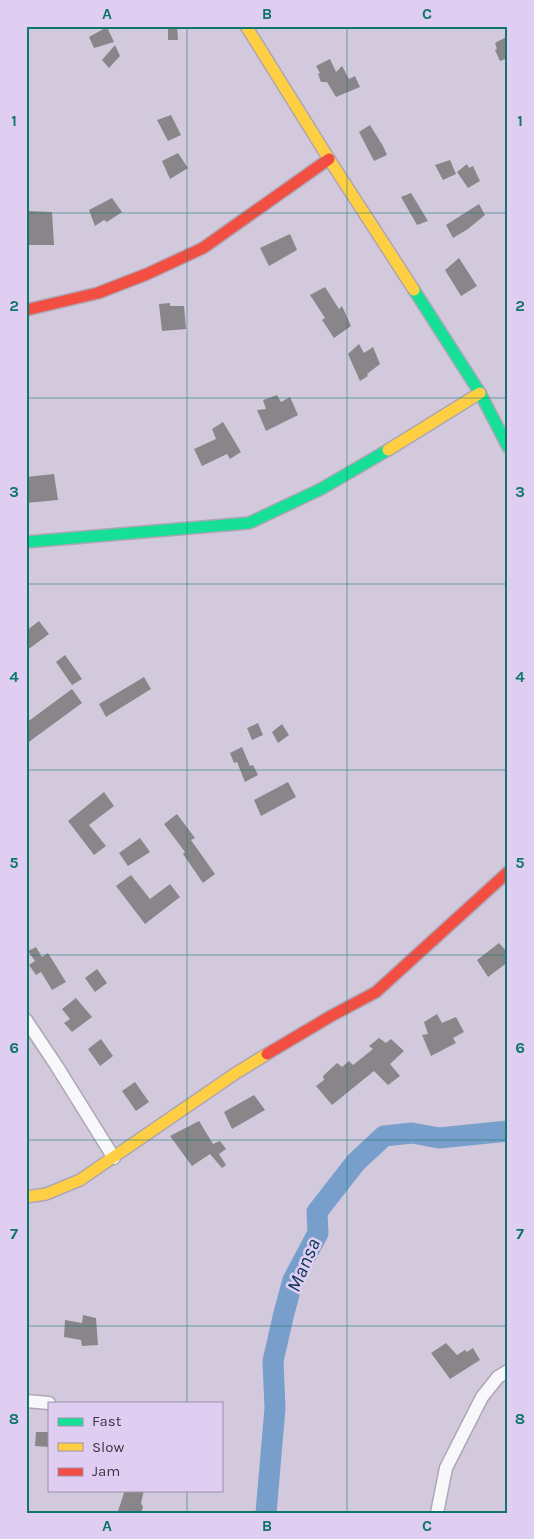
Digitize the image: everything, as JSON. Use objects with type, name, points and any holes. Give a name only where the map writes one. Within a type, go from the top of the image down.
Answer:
[{"type":"street","points":[[246,26],[328,159],[480,393],[508,447]]},
{"type":"street","points":[[26,310],[98,293],[148,274],[203,248],[328,159]]},
{"type":"street","points":[[26,542],[249,523],[320,489],[369,462],[480,393]]},
{"type":"street","points":[[26,1197],[46,1194],[80,1180],[236,1073],[331,1016],[376,992],[508,872]]},
{"type":"street","points":[[26,1020],[114,1158]]},
{"type":"street","points":[[437,1513],[446,1468],[482,1397],[498,1377],[508,1371]]},
{"type":"street","points":[[26,1401],[48,1403]]},
{"type":"building","points":[[168,26],[177,26],[178,40],[168,40]]},
{"type":"building","points":[[107,27],[114,42],[94,48],[89,37]]},
{"type":"building","points":[[508,36],[508,58],[500,61],[495,50],[497,49],[495,43]]},
{"type":"building","points":[[115,45],[120,56],[109,68],[102,60]]},
{"type":"building","points":[[330,59],[336,72],[342,66],[349,79],[355,76],[360,87],[336,97],[327,82],[321,82],[318,74],[320,73],[316,66]]},
{"type":"building","points":[[171,115],[181,135],[168,141],[157,120]]},
{"type":"building","points":[[370,125],[387,155],[374,161],[359,132]]},
{"type":"building","points":[[178,153],[188,168],[170,179],[162,161]]},
{"type":"building","points":[[450,160],[456,174],[443,180],[435,165]]},
{"type":"building","points":[[467,164],[469,168],[473,166],[480,181],[468,188],[457,172]]},
{"type":"building","points":[[411,193],[428,221],[417,225],[401,197]]},
{"type":"building","points":[[112,198],[122,212],[107,222],[104,220],[95,226],[89,210]]},
{"type":"building","points":[[479,204],[485,215],[453,238],[446,225]]},
{"type":"building","points":[[26,211],[52,212],[54,245],[26,245]]},
{"type":"building","points":[[290,234],[297,250],[269,266],[260,248]]},
{"type":"building","points":[[459,258],[477,286],[461,296],[445,270]]},
{"type":"building","points":[[325,287],[339,309],[342,306],[351,326],[334,338],[322,320],[325,318],[310,295]]},
{"type":"building","points":[[170,303],[170,306],[184,306],[186,329],[162,331],[159,304]]},
{"type":"building","points":[[359,344],[364,353],[373,347],[380,364],[360,381],[348,354]]},
{"type":"building","points":[[277,395],[281,402],[290,397],[298,415],[266,431],[257,410],[266,409],[263,400]]},
{"type":"building","points":[[223,422],[241,452],[230,459],[227,454],[202,466],[194,449],[216,439],[212,429]]},
{"type":"building","points":[[54,474],[58,500],[26,503],[26,477]]},
{"type":"building","points":[[39,621],[49,634],[26,651],[26,631]]},
{"type":"building","points":[[65,655],[82,679],[72,685],[56,662]]},
{"type":"building","points":[[144,677],[151,689],[106,717],[99,704]]},
{"type":"building","points":[[72,689],[82,703],[26,744],[26,723]]},
{"type":"building","points":[[258,723],[263,735],[252,740],[247,728]]},
{"type":"building","points":[[282,724],[289,735],[278,743],[272,732]]},
{"type":"building","points":[[242,747],[250,766],[253,765],[258,775],[245,782],[237,762],[234,763],[230,753]]},
{"type":"building","points":[[288,782],[296,797],[261,816],[254,800]]},
{"type":"building","points":[[104,792],[114,806],[89,825],[106,846],[94,855],[68,821]]},
{"type":"building","points":[[177,814],[195,838],[191,840],[215,874],[203,883],[183,854],[185,852],[164,824]]},
{"type":"building","points":[[140,838],[150,852],[128,866],[119,853]]},
{"type":"building","points":[[131,875],[150,899],[170,884],[180,897],[145,924],[116,886]]},
{"type":"building","points":[[499,943],[508,953],[508,962],[488,977],[477,960]]},
{"type":"building","points":[[36,947],[42,957],[48,953],[66,982],[52,990],[41,972],[36,975],[29,965],[35,961],[28,951]]},
{"type":"building","points":[[97,969],[107,983],[95,992],[85,978]]},
{"type":"building","points":[[76,998],[92,1017],[72,1032],[64,1023],[70,1019],[62,1009]]},
{"type":"building","points":[[437,1014],[442,1023],[456,1017],[464,1032],[453,1038],[456,1043],[431,1056],[422,1035],[428,1034],[424,1022]]},
{"type":"building","points":[[379,1038],[386,1043],[391,1039],[404,1051],[390,1064],[400,1076],[388,1085],[374,1071],[332,1105],[316,1086],[324,1080],[323,1076],[337,1063],[342,1067],[349,1061],[353,1065],[373,1049],[369,1046]]},
{"type":"building","points":[[101,1039],[113,1056],[100,1066],[88,1049]]},
{"type":"building","points":[[135,1082],[149,1102],[136,1111],[122,1091]]},
{"type":"building","points":[[254,1095],[265,1110],[232,1129],[224,1112]]},
{"type":"building","points":[[199,1121],[213,1144],[220,1141],[226,1149],[219,1154],[226,1165],[222,1168],[210,1154],[192,1166],[170,1136]]},
{"type":"building","points":[[83,1315],[96,1318],[98,1345],[82,1346],[81,1340],[64,1337],[65,1320],[82,1323]]},
{"type":"building","points":[[446,1343],[457,1355],[473,1348],[480,1360],[450,1379],[431,1353]]},
{"type":"building","points":[[36,1432],[48,1432],[48,1447],[35,1446]]},
{"type":"building","points":[[124,1492],[144,1492],[141,1513],[122,1513],[118,1511]]},
{"type":"waterway","name":"Mansa","points":[[266,1513],[275,1408],[273,1361],[293,1280],[318,1233],[317,1212],[356,1162],[384,1136],[412,1133],[439,1138],[508,1131]]},
{"type":"traffic: fast","points":[[414,290],[480,393],[508,447]]},
{"type":"traffic: fast","points":[[26,542],[249,523],[321,489],[388,450]]},
{"type":"traffic: slow","points":[[246,26],[414,290]]},
{"type":"traffic: slow","points":[[388,450],[480,393]]},
{"type":"traffic: slow","points":[[26,1197],[46,1194],[80,1180],[236,1073],[267,1054]]},
{"type":"traffic: jam","points":[[26,310],[98,293],[147,274],[203,248],[329,159]]},
{"type":"traffic: jam","points":[[267,1054],[376,992],[508,872]]}]
